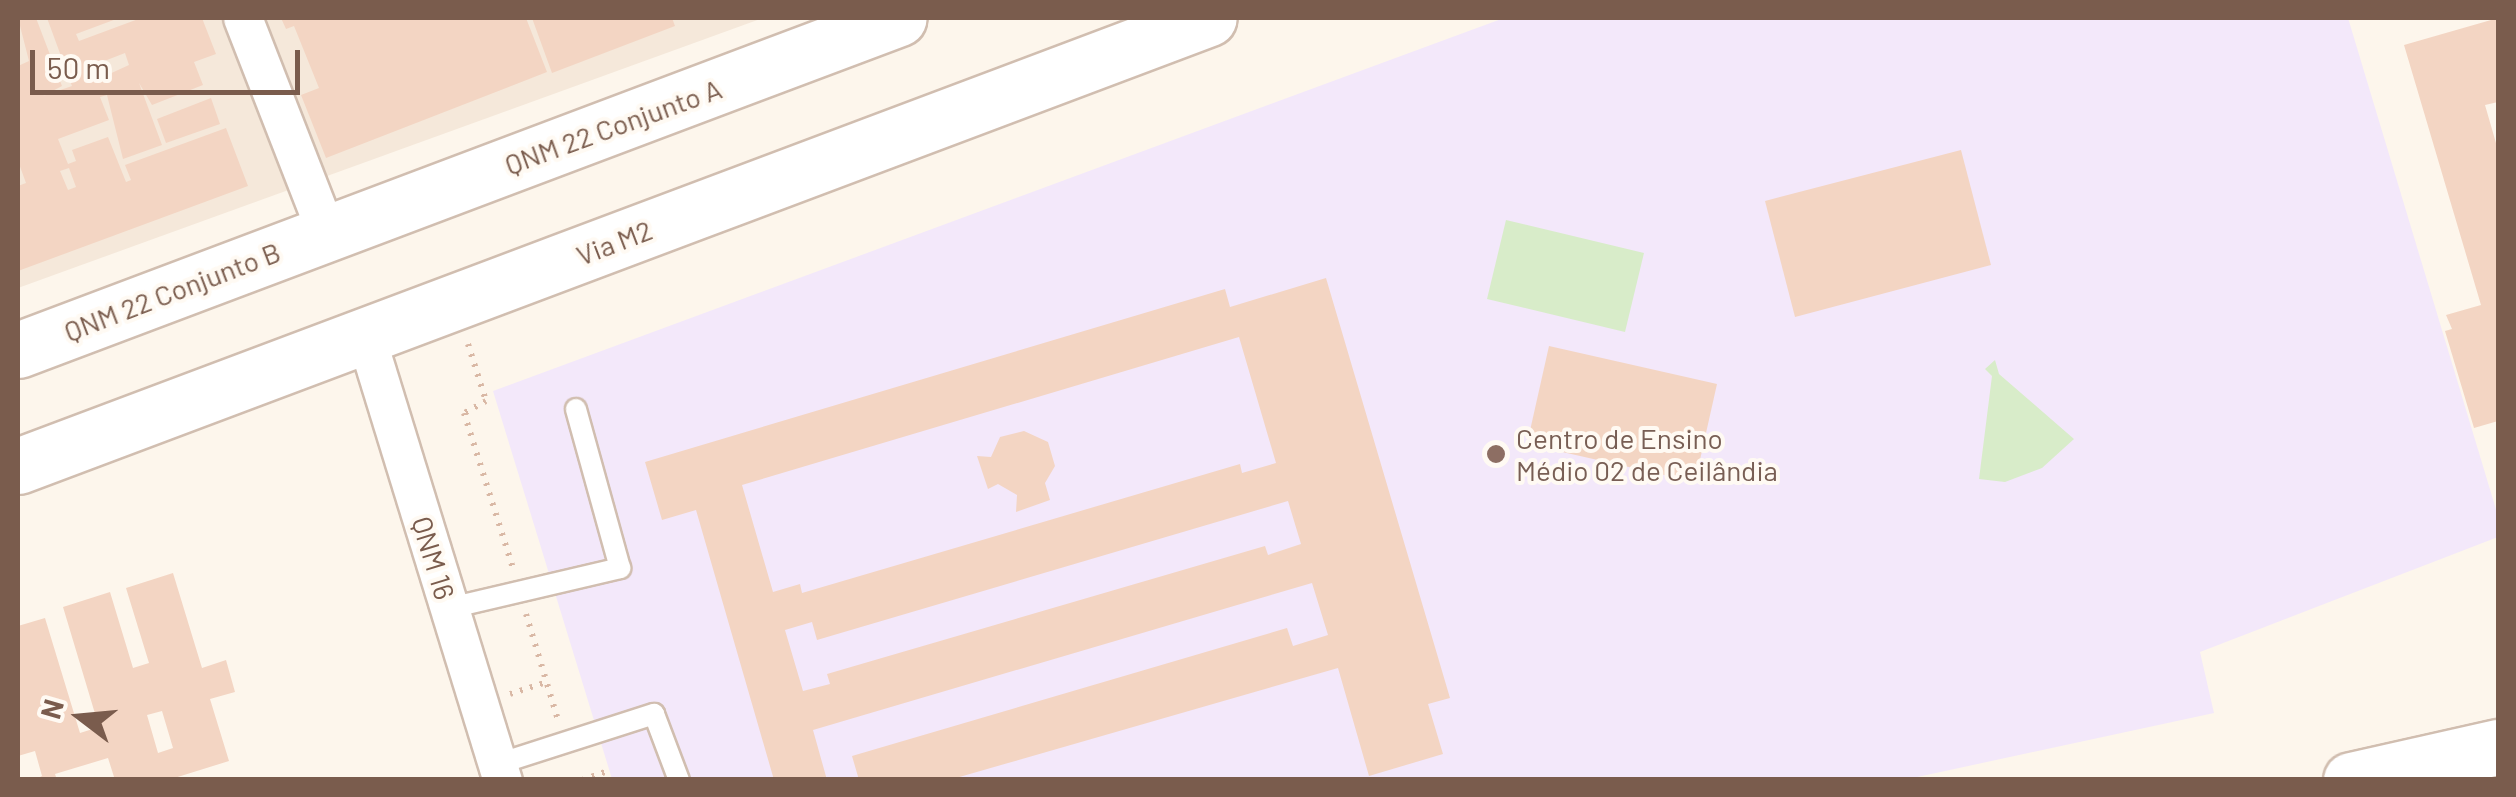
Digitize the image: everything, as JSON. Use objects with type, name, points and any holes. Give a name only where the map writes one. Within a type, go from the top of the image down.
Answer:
[{"type":"main road","name":"QNM 22 Conjunto A","points":[[326,231],[899,18]]},
{"type":"main road","name":"Via M2","points":[[18,466],[1209,18]]},
{"type":"main road","name":"QNM 22 Conjunto B","points":[[18,350],[326,231]]},
{"type":"main road","points":[[2352,780],[2498,747]]},
{"type":"street","points":[[242,18],[326,231]]},
{"type":"street","name":"QNM 16","points":[[366,336],[500,772]]},
{"type":"lane","points":[[450,608],[620,568],[576,409]]},
{"type":"lane","points":[[500,772],[564,742],[654,714],[679,780]]},
{"type":"path","points":[[455,302],[486,401],[464,413],[564,742]]},
{"type":"path","points":[[582,780],[606,772]]},
{"type":"shaded area","points":[[18,18],[763,18],[18,288]]},
{"type":"shaded area","name":"Centro de Ensino Médio 02 de Ceilândia","points":[[1504,18],[2348,18],[2498,516],[2498,537],[2200,652],[2214,713],[1908,779],[612,779],[493,391]]},
{"type":"green space","points":[[1506,220],[1644,253],[1625,332],[1487,299]]},
{"type":"green space","points":[[1995,360],[1999,374],[2074,439],[2042,468],[2005,482],[1979,479],[1992,376],[1985,369]]},
{"type":"building","points":[[18,18],[36,18],[62,86],[43,96],[72,86],[79,105],[47,18],[119,18],[76,34],[79,41],[141,18],[202,18],[216,54],[194,62],[203,85],[152,105],[139,83],[162,145],[123,159],[107,95],[100,97],[109,120],[58,139],[68,164],[76,161],[72,150],[108,137],[126,182],[131,180],[125,165],[226,128],[248,186],[18,271],[18,186],[26,183],[18,161],[18,66],[29,61]],"holes":[[[125,53],[129,65],[94,81],[89,67]],[[69,168],[76,187],[68,190],[60,171]]]},
{"type":"building","points":[[281,18],[526,18],[547,72],[326,158],[301,95],[319,88],[294,26],[286,29]]},
{"type":"building","points":[[532,18],[672,18],[675,26],[552,73]]},
{"type":"building","points":[[2498,18],[2498,102],[2485,105],[2498,150],[2498,421],[2474,428],[2445,331],[2452,329],[2446,315],[2481,305],[2404,45]]},
{"type":"building","points":[[211,98],[220,124],[166,143],[157,119]]},
{"type":"building","points":[[1961,150],[1991,265],[1795,317],[1765,201]]},
{"type":"building","points":[[1326,278],[1450,698],[1428,704],[1443,754],[1369,776],[1338,668],[949,780],[859,780],[852,756],[1287,628],[1293,646],[1328,635],[1312,583],[813,730],[827,780],[774,780],[696,510],[662,520],[645,462],[1225,289],[1230,307]],"holes":[[[1239,337],[1276,463],[1242,473],[1240,464],[802,593],[800,584],[773,592],[742,485]],[[1288,501],[1301,544],[1268,555],[1265,546],[827,674],[830,684],[803,691],[785,630],[812,622],[817,640]]]},
{"type":"building","points":[[1549,346],[1717,384],[1695,482],[1527,444]]},
{"type":"building","points":[[1024,431],[1048,442],[1055,466],[1045,483],[1050,500],[1016,512],[1017,495],[998,484],[988,489],[977,456],[991,457],[1000,437]]},
{"type":"building","points":[[173,573],[202,668],[226,660],[235,692],[210,699],[229,761],[168,780],[115,780],[108,758],[55,774],[57,780],[34,780],[42,776],[35,751],[18,756],[18,626],[45,618],[80,733],[99,727],[63,607],[110,592],[133,668],[149,663],[126,588]],"holes":[[[162,711],[173,748],[158,753],[147,715]]]},
{"type":"place","name":"Centro de Ensino Médio 02 de Ceilândia","points":[[1496,454]]}]
